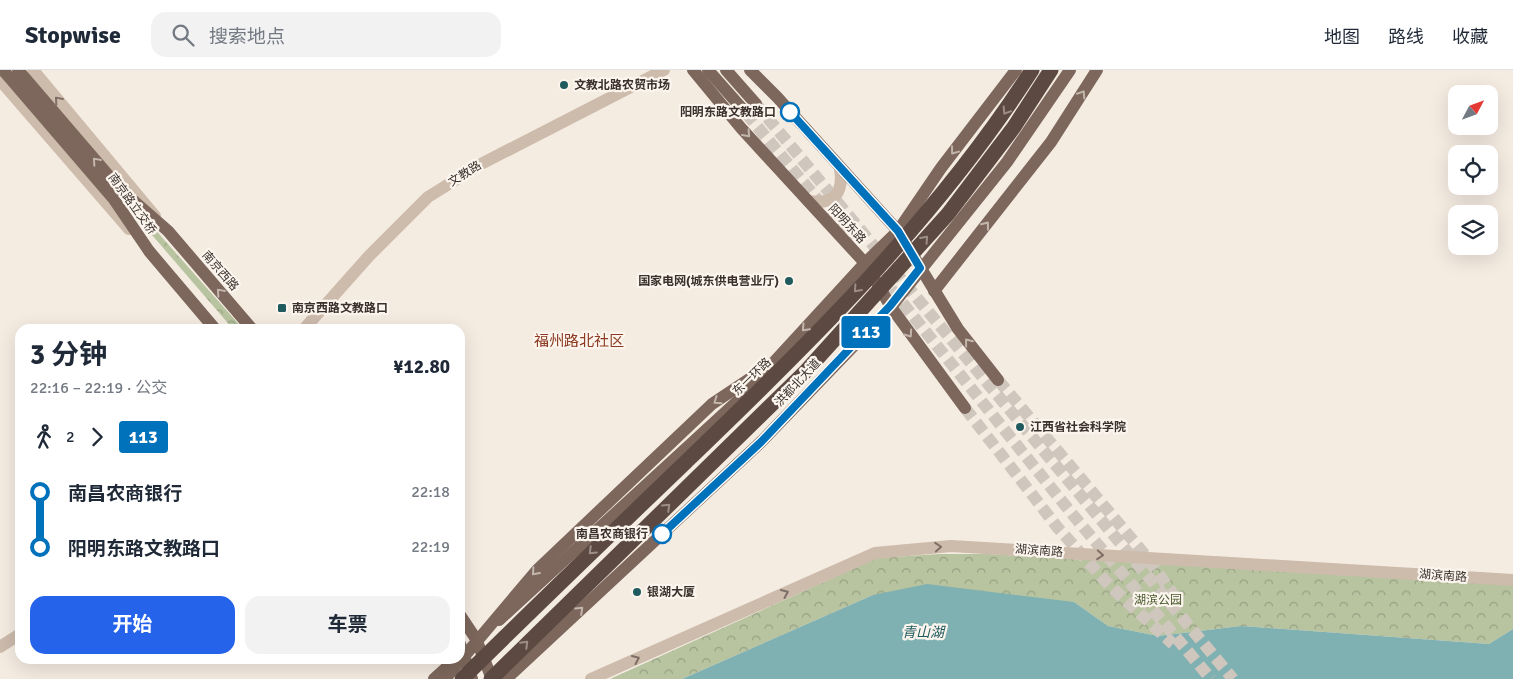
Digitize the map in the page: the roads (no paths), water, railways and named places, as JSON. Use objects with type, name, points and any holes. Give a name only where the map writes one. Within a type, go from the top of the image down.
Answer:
[{"type":"highway","name":"东一环路","points":[[462,679],[799,351],[935,202],[1002,117],[1032,70]]},
{"type":"highway","points":[[492,679],[806,371],[948,214],[1014,127],[1052,70]]},
{"type":"main road","name":"南京路立交桥","points":[[4,70],[113,198],[149,251]]},
{"type":"main road","name":"南京路立交桥","points":[[18,70],[120,189],[168,232]]},
{"type":"main road","name":"阳明东路","points":[[693,70],[741,128],[865,263],[890,306],[965,408]]},
{"type":"main road","points":[[708,70],[746,113]]},
{"type":"main road","points":[[726,70],[756,104]]},
{"type":"main road","points":[[750,70],[898,231],[958,329],[998,380]]},
{"type":"main road","name":"洪都北大道","points":[[506,679],[761,442],[890,306],[953,231],[1033,126],[1070,70]]},
{"type":"main road","points":[[953,231],[978,212],[1042,128],[1080,70]]},
{"type":"main road","points":[[934,291],[1051,142],[1097,70]]},
{"type":"main road","points":[[465,648],[512,609],[734,404],[865,263],[898,231],[1011,74]]},
{"type":"main road","name":"南京西路","points":[[168,232],[248,324]]},
{"type":"main road","points":[[149,251],[211,324]]},
{"type":"main road","points":[[465,655],[537,570],[712,404],[772,364]]},
{"type":"main road","points":[[465,622],[476,639],[492,679]]},
{"type":"main road","points":[[465,663],[472,679]]},
{"type":"main road","points":[[434,679],[448,664]]},
{"type":"main road","points":[[445,679],[458,664]]},
{"type":"street","name":"南京路立交桥","points":[[33,70],[128,181],[168,232]]},
{"type":"street","name":"文教路","points":[[308,324],[369,256],[428,198],[481,164],[664,70]]},
{"type":"street","name":"南京路立交桥","points":[[0,80],[149,251]]},
{"type":"street","points":[[808,201],[823,203],[836,196],[843,183],[840,168]]},
{"type":"street","name":"湖滨南路","points":[[591,679],[875,553],[951,546],[1513,580]]},
{"type":"street","points":[[0,647],[15,637]]},
{"type":"water","name":"青山湖","points":[[927,584],[1074,602],[1108,626],[1158,636],[1241,626],[1489,644],[1513,629],[1513,679],[682,679],[873,595]]},
{"type":"tunnel","points":[[756,104],[1233,679]]},
{"type":"tunnel","points":[[746,113],[851,240]]},
{"type":"tunnel","points":[[880,275],[1073,515],[1211,679]]},
{"type":"tunnel","points":[[998,380],[1146,556],[1179,603]]},
{"type":"tunnel","points":[[965,408],[1058,528],[1110,586],[1173,644]]},
{"type":"place","name":"文教北路农贸市场","points":[[564,85]]},
{"type":"place","name":"阳明东路文教路口","points":[[790,112]]},
{"type":"place","name":"国家电网(城东供电营业厅)","points":[[789,281]]},
{"type":"place","name":"南京西路文教路口","points":[[282,308]]},
{"type":"place","name":"江西省社会科学院","points":[[1020,427]]},
{"type":"place","name":"南昌农商银行","points":[[662,534]]},
{"type":"place","name":"银湖大厦","points":[[637,592]]},
{"type":"district","name":"福州路北社区","points":[[579,341]]},
{"type":"park label","name":"湖滨公园","points":[[1158,600]]}]
